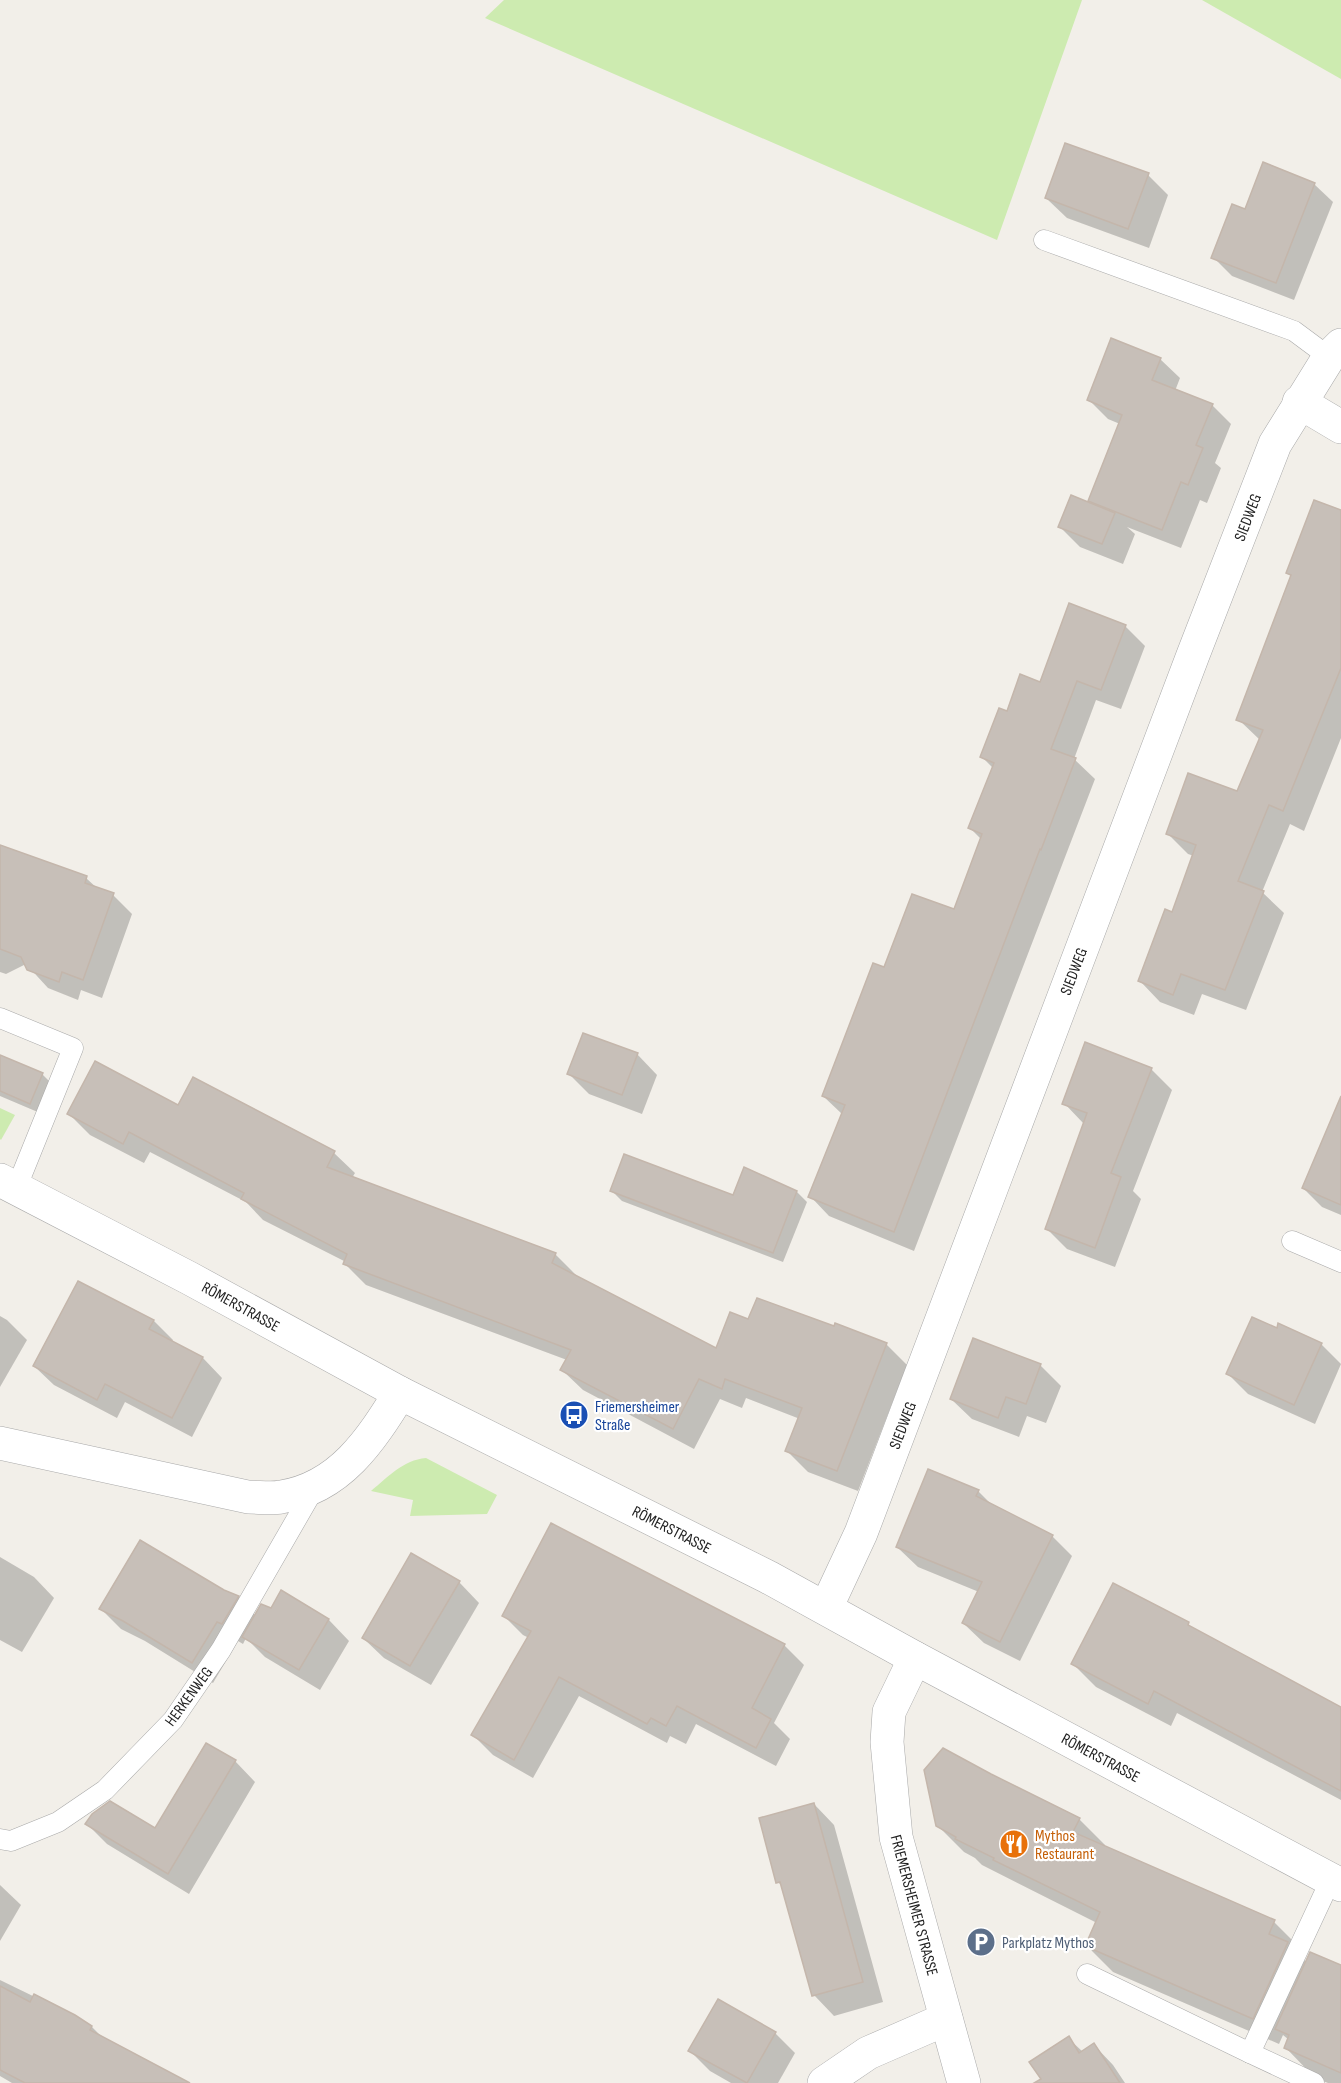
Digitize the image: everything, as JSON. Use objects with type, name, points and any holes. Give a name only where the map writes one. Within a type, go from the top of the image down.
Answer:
[{"type":"street","name":"SIEDWEG","points":[[826,1608],[861,1533],[1192,656],[1275,444],[1299,402],[1335,351]]},
{"type":"street","points":[[1299,402],[1341,427]]},
{"type":"street","name":"RÖMERSTRASSE","points":[[8,1184],[189,1278],[400,1393],[760,1572],[915,1658],[1336,1882]]},
{"type":"street","name":"HERKENWEG","points":[[0,1443],[248,1497],[281,1497],[315,1487],[338,1472],[371,1439],[400,1393]]},
{"type":"street","name":"FRIEMERSHEIMER STRASSE","points":[[915,1658],[889,1712],[887,1742],[896,1837],[964,2083]]},
{"type":"street","points":[[824,2083],[868,2053],[946,2019]]},
{"type":"lane","points":[[1044,240],[1294,331],[1335,351]]},
{"type":"lane","points":[[0,1018],[73,1048],[8,1184]]},
{"type":"lane","points":[[1292,1241],[1341,1262]]},
{"type":"lane","name":"HERKENWEG","points":[[0,1839],[11,1841],[58,1822],[105,1790],[173,1720],[221,1650],[315,1487]]},
{"type":"lane","points":[[1251,2053],[1336,1882]]},
{"type":"lane","points":[[1087,1974],[1314,2083]]},
{"type":"green space","points":[[504,0],[1082,0],[997,240],[485,18]]},
{"type":"green space","points":[[1202,0],[1341,0],[1341,79]]},
{"type":"green space","points":[[0,1108],[15,1115],[1,1140],[0,1139]]},
{"type":"green space","points":[[426,1458],[497,1495],[487,1514],[410,1516],[413,1500],[371,1491],[403,1466]]},
{"type":"building","points":[[1065,143],[1149,173],[1128,229],[1045,198]]},
{"type":"building","points":[[1263,162],[1315,183],[1276,283],[1211,258],[1232,204],[1245,209]]},
{"type":"building","points":[[1111,338],[1161,358],[1152,380],[1213,404],[1196,445],[1203,448],[1188,485],[1181,482],[1162,530],[1088,501],[1122,415],[1087,400]]},
{"type":"building","points":[[1071,495],[1115,513],[1102,544],[1058,527]]},
{"type":"building","points":[[1314,500],[1341,510],[1341,668],[1283,811],[1269,805],[1238,881],[1264,891],[1225,990],[1181,974],[1173,995],[1138,981],[1165,909],[1172,912],[1196,845],[1166,834],[1188,773],[1237,791],[1263,730],[1236,720],[1291,575],[1286,573]]},
{"type":"building","points":[[1069,603],[1126,625],[1101,690],[1077,681],[1051,749],[1076,758],[894,1232],[808,1197],[845,1105],[822,1096],[873,963],[884,967],[912,894],[954,909],[982,834],[968,828],[994,763],[980,757],[999,708],[1007,711],[1020,674],[1040,682]]},
{"type":"building","points":[[0,845],[87,876],[85,883],[114,893],[83,980],[62,972],[59,982],[27,970],[21,957],[0,949]]},
{"type":"building","points":[[583,1033],[638,1053],[622,1095],[567,1074]]},
{"type":"building","points":[[1085,1042],[1152,1068],[1111,1173],[1121,1177],[1095,1248],[1045,1229],[1087,1113],[1062,1104]]},
{"type":"building","points":[[0,1055],[43,1073],[30,1104],[0,1091]]},
{"type":"building","points":[[95,1061],[178,1105],[193,1077],[335,1151],[327,1167],[556,1253],[552,1263],[716,1348],[730,1312],[748,1319],[757,1298],[834,1326],[835,1323],[887,1343],[837,1471],[785,1451],[802,1408],[725,1379],[722,1389],[699,1379],[673,1429],[560,1370],[571,1350],[343,1264],[347,1254],[241,1199],[244,1193],[129,1132],[123,1144],[67,1114]]},
{"type":"building","points":[[1341,1096],[1341,1205],[1302,1188]]},
{"type":"building","points":[[624,1154],[733,1195],[744,1167],[797,1191],[773,1253],[610,1191]]},
{"type":"building","points":[[78,1281],[154,1320],[149,1329],[203,1357],[172,1418],[105,1384],[97,1400],[33,1366]]},
{"type":"building","points":[[1252,1317],[1277,1328],[1278,1323],[1322,1343],[1294,1405],[1226,1374]]},
{"type":"building","points":[[973,1338],[1041,1364],[1026,1404],[1006,1397],[998,1418],[950,1399]]},
{"type":"building","points":[[928,1469],[979,1490],[976,1496],[1053,1535],[1000,1642],[962,1623],[982,1582],[896,1547]]},
{"type":"building","points":[[551,1523],[785,1644],[752,1708],[771,1719],[756,1748],[677,1706],[666,1726],[651,1718],[647,1724],[559,1677],[514,1760],[471,1735],[531,1631],[502,1616]]},
{"type":"building","points":[[140,1540],[224,1590],[239,1596],[222,1624],[217,1622],[192,1663],[99,1609]]},
{"type":"building","points":[[411,1553],[460,1581],[410,1666],[362,1638]]},
{"type":"building","points":[[1113,1583],[1189,1622],[1188,1625],[1341,1707],[1341,1791],[1154,1691],[1148,1704],[1071,1664]]},
{"type":"building","points":[[281,1590],[329,1619],[299,1670],[242,1637],[261,1604],[271,1608]]},
{"type":"building","points":[[206,1743],[236,1760],[168,1874],[85,1824],[92,1814],[110,1801],[155,1828]]},
{"type":"building","points":[[943,1748],[1080,1818],[1073,1832],[1275,1920],[1269,1934],[1288,1942],[1253,2019],[1085,1946],[1100,1912],[993,1860],[994,1858],[955,1839],[956,1837],[936,1826],[924,1770]]},
{"type":"building","points":[[814,1803],[863,1982],[812,1996],[780,1882],[776,1883],[759,1818]]},
{"type":"building","points":[[1310,1952],[1341,1965],[1341,2073],[1284,2048],[1289,2035],[1275,2029]]},
{"type":"building","points":[[0,1986],[30,2002],[34,1994],[75,2015],[92,2026],[90,2030],[190,2083],[25,2083],[0,2070]]},
{"type":"building","points":[[718,1999],[776,2032],[747,2083],[688,2051]]},
{"type":"building","points":[[1069,2036],[1079,2053],[1094,2043],[1120,2083],[1034,2083],[1041,2079],[1029,2062]]},
{"type":"place","name":"Friemersheimer Straße","points":[[574,1415]]},
{"type":"place","name":"Mythos Restaurant","points":[[1014,1844]]},
{"type":"place","name":"Parkplatz Mythos","points":[[981,1942]]}]
